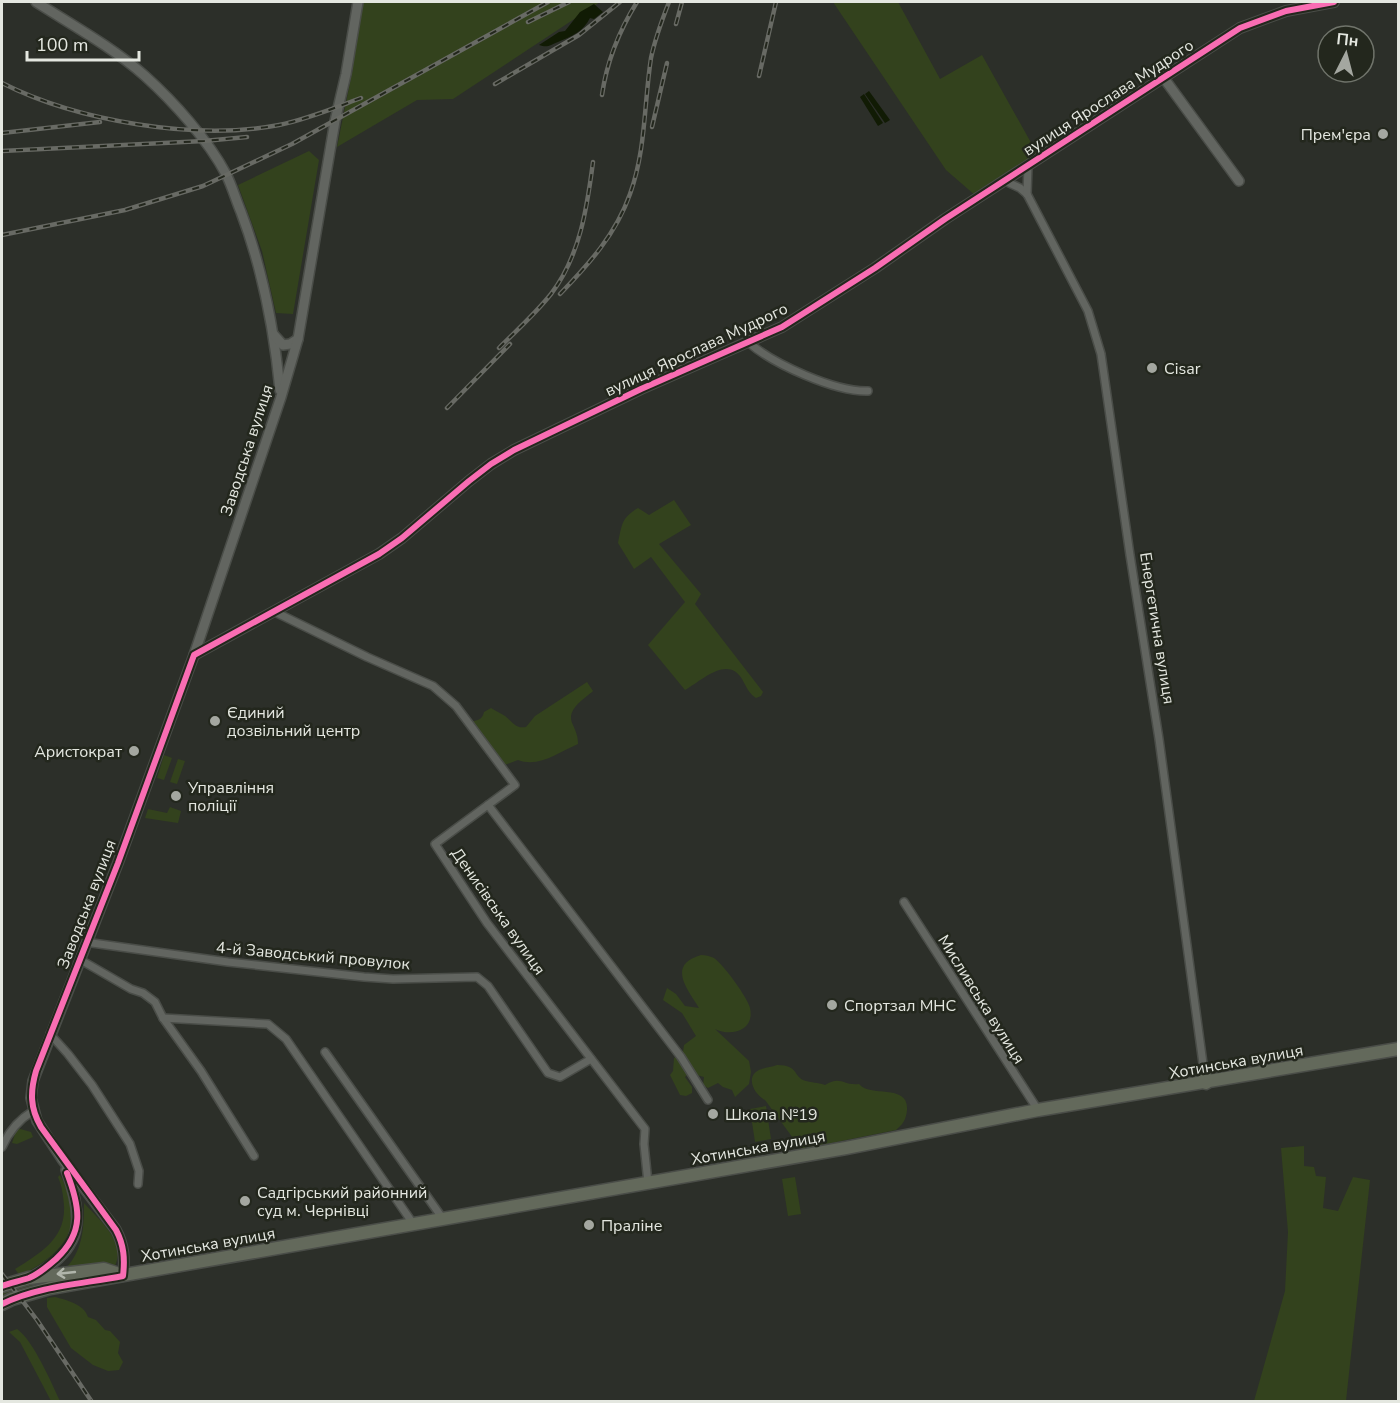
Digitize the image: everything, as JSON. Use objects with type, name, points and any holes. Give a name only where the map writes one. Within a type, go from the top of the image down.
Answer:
[{"type":"highway","name":"Хотинська вулиця","points":[[2,1304],[50,1288],[846,1148],[1205,1077],[1398,1049]]},
{"type":"highway","name":"Хотинська вулиця","points":[[29,1278],[104,1269],[123,1276]]},
{"type":"highway","name":"Заводська вулиця","points":[[2,1286],[29,1278]]},
{"type":"main road","points":[[36,2],[108,48],[145,76],[177,108],[214,155],[227,176],[253,245],[274,335],[281,397]]},
{"type":"main road","name":"Заводська вулиця","points":[[123,1276],[122,1242],[116,1230],[62,1159],[41,1127],[33,1111],[31,1098],[33,1081],[118,863],[194,655],[281,397],[298,339],[358,2]]},
{"type":"main road","name":"вулиця Ярослава Мудрого","points":[[194,655],[379,554],[402,538],[469,481],[514,450],[641,389],[782,327],[1239,28],[1286,11],[1334,2]]},
{"type":"main road","points":[[1163,77],[1239,181]]},
{"type":"main road","points":[[274,335],[283,345],[298,339]]},
{"type":"main road","name":"Заводська вулиця","points":[[29,1278],[58,1257],[74,1236],[78,1206],[62,1159]]},
{"type":"street","name":"Енергетична вулиця","points":[[1028,166],[1027,194],[1088,311],[1101,354],[1160,748],[1205,1077]]},
{"type":"street","points":[[1005,181],[1027,194]]},
{"type":"street","points":[[748,342],[760,353],[802,373],[844,388],[868,391]]},
{"type":"street","name":"Денисівська вулиця","points":[[275,612],[433,686],[456,706],[515,785],[435,844],[488,923],[645,1130],[648,1183]]},
{"type":"street","points":[[488,805],[681,1057],[708,1100]]},
{"type":"street","name":"Мисливська вулиця","points":[[904,902],[1038,1110]]},
{"type":"street","name":"4-й Заводський провулок","points":[[86,942],[228,962],[364,977],[396,979],[477,976],[489,986],[548,1073],[560,1077],[591,1059]]},
{"type":"street","points":[[79,959],[155,1002],[163,1018],[201,1071],[254,1156]]},
{"type":"street","points":[[163,1018],[268,1024],[277,1030],[286,1039],[414,1225]]},
{"type":"street","points":[[50,1034],[92,1085],[130,1144],[139,1171],[138,1184]]},
{"type":"street","points":[[325,1052],[443,1220]]},
{"type":"street","points":[[2,1147],[14,1126],[33,1111]]},
{"type":"green space","points":[[363,2],[600,2],[453,99],[417,100],[337,147],[353,68]]},
{"type":"green space","points":[[833,2],[898,2],[940,79],[982,55],[1039,157],[976,196],[946,170]]},
{"type":"green space","points":[[309,151],[319,160],[293,314],[276,313],[262,251],[238,185]]},
{"type":"green space","points":[[674,500],[691,525],[659,544],[701,594],[695,604],[763,692],[761,696],[756,698],[736,672],[730,669],[715,672],[685,690],[648,645],[685,602],[651,557],[634,569],[618,543],[620,531],[628,515],[638,508],[649,515]]},
{"type":"green space","points":[[587,682],[593,691],[576,706],[571,715],[578,744],[541,761],[518,760],[502,766],[470,723],[481,718],[484,712],[491,708],[517,726],[526,727],[535,716]]},
{"type":"green space","points":[[164,755],[172,758],[164,780],[157,778]]},
{"type":"green space","points":[[178,759],[185,761],[177,784],[170,782]]},
{"type":"green space","points":[[170,807],[181,811],[178,823],[145,818],[148,809],[167,813]]},
{"type":"green space","points":[[701,955],[714,958],[723,967],[740,989],[750,1008],[749,1022],[740,1030],[728,1032],[715,1029],[749,1061],[751,1072],[749,1084],[735,1097],[732,1090],[718,1083],[708,1088],[703,1085],[704,1077],[689,1073],[685,1077],[692,1087],[692,1093],[686,1096],[680,1095],[670,1075],[673,1071],[674,1058],[683,1052],[684,1045],[696,1036],[682,1013],[663,1000],[667,988],[676,994],[685,1006],[699,1008],[686,986],[682,971],[690,959]]},
{"type":"green space","points":[[777,1065],[793,1069],[799,1077],[808,1082],[825,1085],[839,1081],[896,1094],[906,1102],[905,1119],[896,1130],[801,1149],[752,1084],[753,1075],[756,1072]]},
{"type":"green space","points":[[766,1106],[771,1139],[755,1142],[750,1109]]},
{"type":"green space","points":[[17,1128],[31,1132],[33,1137],[17,1144],[12,1143]]},
{"type":"green space","points":[[1304,1146],[1304,1166],[1314,1167],[1316,1176],[1326,1177],[1323,1208],[1338,1211],[1353,1177],[1370,1180],[1346,1401],[1254,1401],[1285,1291],[1288,1232],[1281,1148]]},
{"type":"green space","points":[[60,1175],[72,1208],[72,1223],[68,1235],[50,1257],[20,1276],[15,1269],[50,1244],[61,1227],[64,1205],[58,1177]]},
{"type":"green space","points":[[795,1177],[801,1214],[788,1216],[782,1179]]},
{"type":"green space","points":[[84,1203],[110,1232],[118,1257],[115,1266],[63,1271],[75,1256],[81,1240]]},
{"type":"green space","points":[[106,1273],[2,1299],[2,1292],[27,1283]]},
{"type":"green space","points":[[55,1297],[79,1306],[88,1317],[96,1320],[120,1342],[118,1353],[123,1362],[119,1370],[108,1371],[93,1365],[71,1348],[47,1307],[47,1298]]},
{"type":"green space","points":[[17,1329],[35,1352],[60,1401],[51,1401],[20,1342],[9,1332]]},
{"type":"shaded area","points":[[594,4],[603,12],[594,19],[590,18],[580,30],[551,45],[539,45],[559,32],[565,31],[580,12]]},
{"type":"shaded area","points":[[869,91],[890,120],[885,123],[865,94]]},
{"type":"shaded area","points":[[864,94],[883,123],[878,126],[860,97]]},
{"type":"railway","points":[[2,235],[125,210],[203,186],[292,144],[548,2]]},
{"type":"railway","points":[[528,22],[569,2]]},
{"type":"railway","points":[[495,84],[579,35],[620,2]]},
{"type":"railway","points":[[602,95],[615,46],[637,2]]},
{"type":"railway","points":[[560,294],[591,260],[609,235],[630,194],[642,143],[651,58],[669,2]]},
{"type":"railway","points":[[676,24],[682,2]]},
{"type":"railway","points":[[759,76],[776,2]]},
{"type":"railway","points":[[652,127],[667,63]]},
{"type":"railway","points":[[2,83],[65,108],[100,117],[174,129],[211,131],[279,125],[361,98]]},
{"type":"railway","points":[[2,133],[100,122]]},
{"type":"railway","points":[[2,151],[247,137]]},
{"type":"railway","points":[[499,348],[551,294],[569,264],[581,231],[593,162]]},
{"type":"railway","points":[[447,408],[510,344]]},
{"type":"railway","points":[[2,1274],[37,1320],[92,1402]]},
{"type":"cycle path","points":[[2,1304],[46,1289],[123,1276],[123,1252],[119,1236],[41,1127],[33,1106],[33,1086],[36,1071],[118,863],[194,655],[379,554],[402,538],[491,464],[514,450],[641,389],[782,327],[1240,28],[1286,11],[1334,2]]},
{"type":"cycle path","points":[[2,1286],[29,1278],[40,1272],[56,1259],[72,1239],[76,1229],[77,1208],[67,1173]]},
{"type":"place","name":"Прем'єра","points":[[1383,134]]},
{"type":"place","name":"Cisar","points":[[1152,368]]},
{"type":"place","name":"Єдиний дозвільний центр","points":[[215,721]]},
{"type":"place","name":"Аристократ","points":[[134,751]]},
{"type":"place","name":"Управління поліції","points":[[176,796]]},
{"type":"place","name":"Спортзал МНС","points":[[832,1005]]},
{"type":"place","name":"Школа №19","points":[[713,1114]]},
{"type":"place","name":"Садгірський районний суд м. Чернівці","points":[[245,1201]]},
{"type":"place","name":"Праліне","points":[[589,1225]]}]
